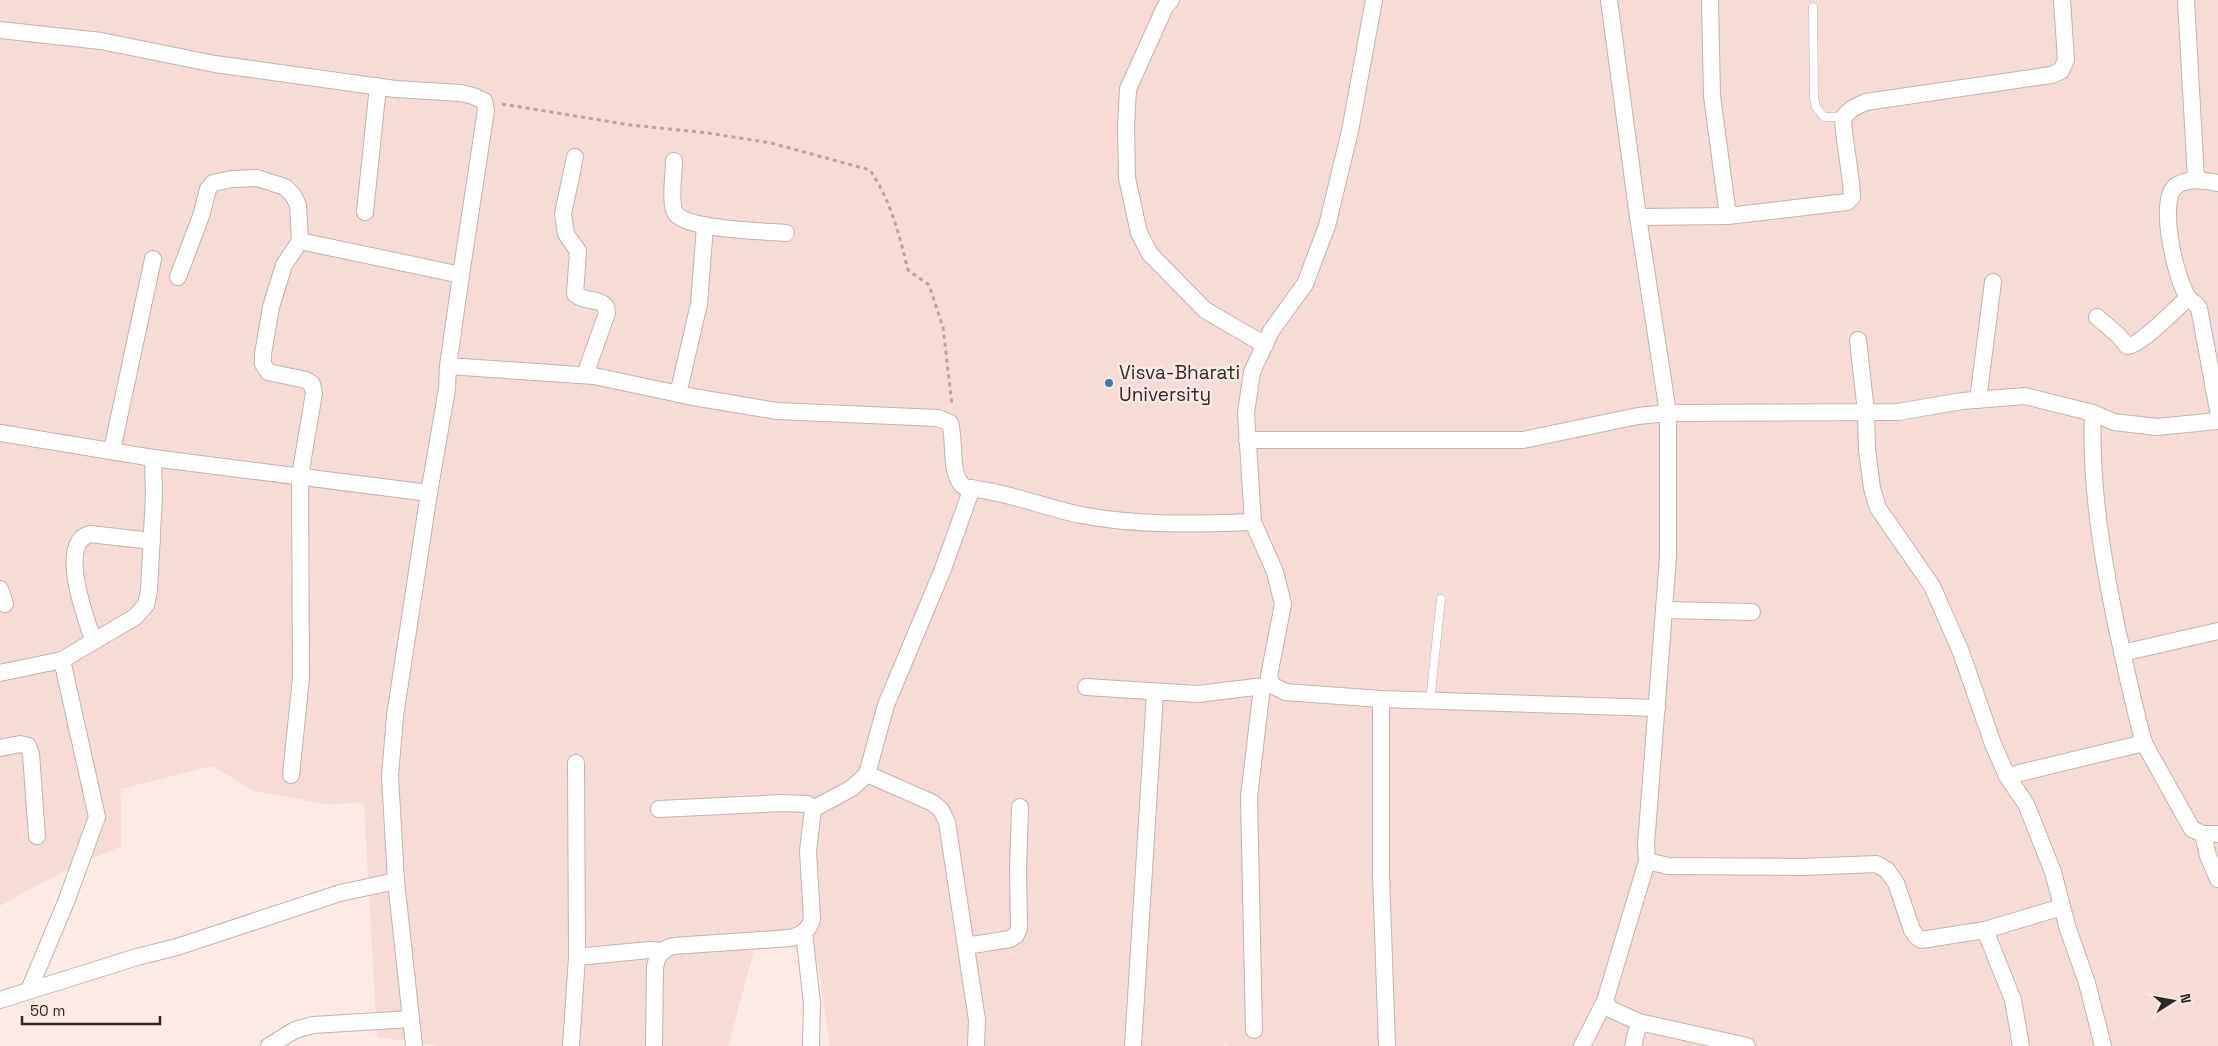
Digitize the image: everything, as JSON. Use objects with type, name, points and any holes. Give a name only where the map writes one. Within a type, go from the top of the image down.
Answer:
[{"type":"street","points":[[1171,0],[1128,89],[1126,126],[1127,178],[1139,233],[1150,254],[1204,310],[1265,345]]},
{"type":"street","points":[[1254,1030],[1249,797],[1267,686],[1283,604],[1275,572],[1253,522],[1246,413],[1252,372],[1272,331],[1305,284],[1327,226],[1350,131],[1374,0]]},
{"type":"street","points":[[1582,1046],[1606,1001],[1607,990],[1647,862],[1646,845],[1668,557],[1668,412],[1638,217],[1610,0]]},
{"type":"street","points":[[1710,0],[1712,96],[1728,216]]},
{"type":"street","points":[[1638,217],[1728,216],[1847,202],[1852,197],[1852,182],[1844,140],[1843,117],[1853,108],[1866,102],[2051,75],[2061,71],[2066,60],[2062,0]]},
{"type":"street","points":[[2186,0],[2196,179]]},
{"type":"street","points":[[0,30],[101,41],[215,64],[378,86],[461,93],[484,101],[486,110],[448,366],[447,389],[428,493],[395,716],[390,776],[396,881],[414,1046]]},
{"type":"street","points":[[365,212],[378,86]]},
{"type":"street","points":[[575,157],[563,214],[566,234],[578,251],[575,294],[585,300],[601,302],[606,307],[607,313],[585,375]]},
{"type":"street","points":[[674,161],[672,204],[676,213],[683,219],[705,226],[786,233]]},
{"type":"street","points":[[178,277],[201,216],[208,189],[217,181],[257,178],[285,187],[293,194],[298,205],[300,240],[284,265],[271,308],[262,354],[268,372],[306,380],[312,384],[314,393],[300,476],[301,678],[291,775]]},
{"type":"street","points":[[2218,183],[2196,179],[2177,185],[2170,192],[2168,202],[2176,270],[2188,298],[2199,308],[2218,410]]},
{"type":"street","points":[[678,394],[699,304],[705,226]]},
{"type":"street","points":[[300,240],[461,274]]},
{"type":"street","points":[[112,450],[153,259]]},
{"type":"street","points":[[1978,400],[1993,282]]},
{"type":"street","points":[[2097,317],[2119,336],[2127,346],[2133,346],[2188,298]]},
{"type":"street","points":[[1858,340],[1866,412],[1867,450],[1872,488],[1878,508],[1932,586],[1961,652],[1992,744],[2007,776],[2026,804],[2053,872],[2068,929],[2087,983],[2102,1046]]},
{"type":"street","points":[[448,366],[585,375],[678,394],[777,411],[938,418],[950,424],[955,474],[960,484],[972,488],[1081,515],[1136,522],[1253,522]]},
{"type":"street","points":[[1247,440],[1523,440],[1638,416],[1668,412],[1898,412],[1978,400],[2025,396],[2093,413],[2114,422],[2157,427],[2218,421]]},
{"type":"street","points":[[2093,413],[2092,441],[2096,502],[2109,589],[2133,705],[2144,743],[2192,829],[2210,834],[2208,856],[2218,879]]},
{"type":"street","points":[[0,433],[154,458],[428,493]]},
{"type":"street","points":[[0,672],[62,660],[135,617],[146,605],[149,591],[152,541],[154,458]]},
{"type":"street","points":[[813,809],[852,788],[867,774],[886,705],[943,569],[972,488]]},
{"type":"street","points":[[93,640],[76,584],[74,557],[77,542],[82,536],[90,534],[152,541]]},
{"type":"street","points":[[1665,610],[1752,612]]},
{"type":"street","points":[[2122,653],[2218,631]]},
{"type":"street","points":[[29,990],[66,902],[97,818],[62,660]]},
{"type":"street","points":[[1086,687],[1155,693],[1198,694],[1267,686],[1284,692],[1381,699],[1657,708]]},
{"type":"street","points":[[1132,1046],[1155,693]]},
{"type":"street","points":[[1381,699],[1381,874],[1388,1046]]},
{"type":"street","points":[[2007,776],[2144,743]]},
{"type":"street","points":[[0,748],[20,744],[28,746],[31,754],[37,836]]},
{"type":"street","points":[[571,1046],[577,957],[576,762]]},
{"type":"street","points":[[867,774],[933,803],[941,810],[947,822],[977,1020],[976,1046]]},
{"type":"street","points":[[659,809],[783,803],[807,804],[813,809]]},
{"type":"street","points":[[966,946],[1010,939],[1016,935],[1019,929],[1020,807]]},
{"type":"street","points":[[654,1046],[655,967],[658,956],[664,951],[673,946],[700,943],[790,938],[804,933],[809,928],[812,919],[808,851],[813,809]]},
{"type":"street","points":[[1647,862],[1678,866],[1803,867],[1876,864],[1887,870],[1896,883],[1912,930],[1921,940],[1985,930],[2062,907]]},
{"type":"street","points":[[0,1000],[137,957],[177,947],[340,893],[396,881]]},
{"type":"street","points":[[1985,930],[2013,1000],[2021,1046]]},
{"type":"street","points":[[804,933],[812,1003],[811,1046]]},
{"type":"street","points":[[577,957],[649,950],[664,951]]},
{"type":"street","points":[[1606,1001],[1610,1009],[1639,1022],[1747,1046]]},
{"type":"street","points":[[269,1046],[295,1030],[313,1025],[411,1019]]},
{"type":"street","points":[[1633,1046],[1639,1022]]},
{"type":"lane","points":[[1813,7],[1813,74],[1816,107],[1824,117],[1843,117]]},
{"type":"lane","points":[[1430,701],[1441,599]]},
{"type":"path","points":[[484,101],[630,125],[708,133],[771,143],[870,170],[882,188],[895,220],[908,270],[929,285],[943,327],[952,405],[950,424]]},
{"type":"shaded area","name":"Visva-Bharati University","points":[[0,0],[2218,0],[2218,1046],[1229,1046],[1225,1042],[1224,1046],[830,1046],[818,965],[786,944],[754,951],[728,1046],[442,1046],[377,1037],[364,803],[326,804],[254,791],[212,766],[121,789],[121,846],[58,874],[0,906]]},
{"type":"place","name":"Visva-Bharati University","points":[[1109,383]]}]
